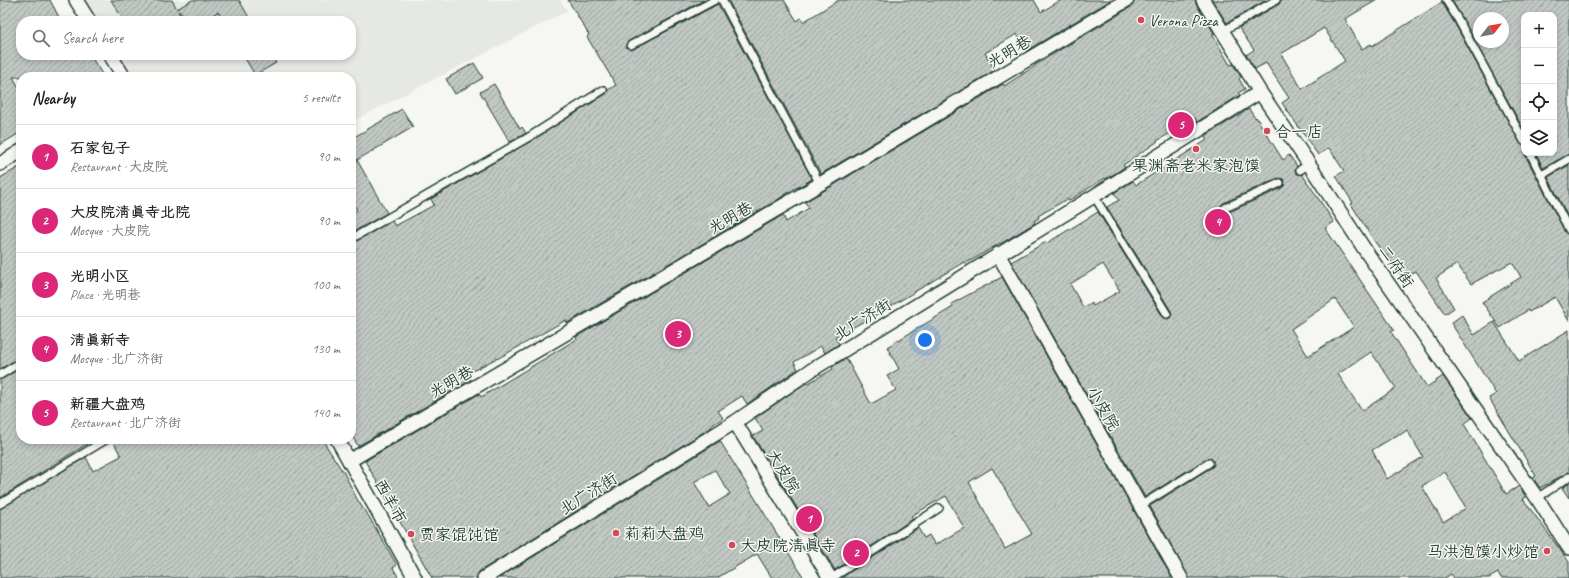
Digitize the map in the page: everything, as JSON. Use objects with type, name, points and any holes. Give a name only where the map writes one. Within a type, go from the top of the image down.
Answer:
[{"type":"street","points":[[76,0],[86,16]]},
{"type":"street","name":"光明巷","points":[[350,461],[820,184],[1127,0]]},
{"type":"street","name":"二府街","points":[[1203,0],[1305,167],[1367,253],[1537,498],[1569,548]]},
{"type":"street","points":[[113,60],[121,72]]},
{"type":"street","name":"北广济街","points":[[484,578],[735,422],[810,371],[1260,92]]},
{"type":"street","points":[[0,164],[16,154]]},
{"type":"street","name":"小皮院","points":[[998,254],[1181,578]]},
{"type":"street","name":"大皮院","points":[[735,422],[831,578]]},
{"type":"street","name":"西羊市","points":[[340,444],[415,578]]},
{"type":"lane","points":[[631,45],[716,0]]},
{"type":"lane","points":[[722,0],[820,184]]},
{"type":"lane","points":[[1223,31],[1276,0]]},
{"type":"lane","points":[[1446,0],[1459,21],[1521,135]]},
{"type":"lane","points":[[356,236],[529,137],[604,90]]},
{"type":"lane","points":[[1532,156],[1569,230]]},
{"type":"lane","points":[[1542,175],[1569,159]]},
{"type":"lane","points":[[1225,208],[1280,183]]},
{"type":"lane","points":[[1094,196],[1166,314]]},
{"type":"lane","points":[[0,375],[16,365]]},
{"type":"lane","points":[[0,504],[99,444]]},
{"type":"lane","points":[[1140,506],[1209,463]]},
{"type":"lane","points":[[1537,498],[1569,477]]},
{"type":"lane","points":[[831,578],[940,508]]},
{"type":"shaded area","points":[[85,0],[560,0],[567,11],[356,119],[356,72],[128,72],[121,60],[356,60],[356,16],[95,16]]},
{"type":"building","points":[[0,0],[50,0],[58,16],[16,16],[16,60],[93,60],[101,72],[16,72],[16,77],[13,77],[16,82],[16,135],[0,145]]},
{"type":"building","points":[[111,0],[172,0],[177,9],[192,0],[239,0],[248,16],[221,16],[218,12],[211,16],[184,16],[178,11],[181,16],[121,16]]},
{"type":"building","points":[[568,0],[704,0],[629,41],[626,47],[631,50],[718,4],[812,179],[567,323],[566,320],[467,374],[471,380],[358,446],[356,443],[356,241],[392,221],[395,226],[434,205],[431,199],[531,141],[606,94],[608,90],[616,85],[587,37],[589,35]]},
{"type":"building","points":[[728,0],[784,0],[797,21],[801,18],[803,22],[839,0],[1034,0],[1041,12],[1061,0],[1111,0],[1026,51],[1017,34],[985,53],[995,70],[821,174]]},
{"type":"building","points":[[1135,0],[1195,0],[1230,65],[1233,64],[1241,77],[1239,79],[1245,89],[1238,93],[1240,95],[1197,122],[1195,118],[1157,141],[1123,165],[1125,167],[1068,201],[1067,199],[1038,216],[1039,218],[1034,221],[1035,223],[1000,244],[972,260],[965,263],[964,262],[883,311],[835,337],[839,344],[825,353],[821,346],[794,362],[798,369],[747,404],[742,396],[718,411],[723,418],[711,426],[712,427],[480,571],[476,578],[432,578],[365,461],[479,394],[481,397],[577,339],[576,337],[783,215],[786,222],[809,208],[805,202],[1003,84],[1004,86],[1035,65],[1131,7]]},
{"type":"building","points":[[1212,0],[1266,0],[1227,23]]},
{"type":"building","points":[[1281,0],[1377,0],[1345,19],[1362,49],[1371,44],[1372,46],[1442,2],[1521,144],[1521,156],[1526,156],[1565,232],[1569,235],[1569,321],[1555,297],[1529,312],[1528,310],[1500,328],[1482,302],[1521,277],[1512,262],[1471,284],[1457,264],[1436,278],[1454,308],[1445,314],[1416,271],[1402,279],[1387,255],[1385,256],[1373,239],[1351,204],[1353,203],[1336,176],[1344,171],[1329,148],[1318,155],[1282,103],[1289,98],[1266,63],[1255,69],[1246,55],[1254,50],[1239,28],[1279,4]],"holes":[[[1324,28],[1345,61],[1302,89],[1281,54]]]},
{"type":"building","points":[[1452,0],[1569,0],[1569,154],[1543,168],[1537,156],[1557,156],[1557,12],[1521,12],[1521,125],[1479,48],[1509,48],[1509,12],[1473,12],[1473,38]]},
{"type":"building","points":[[246,60],[274,60],[276,63],[260,72],[253,72]]},
{"type":"building","points":[[474,63],[483,78],[455,94],[446,79]]},
{"type":"building","points":[[494,84],[520,129],[522,127],[526,133],[510,142],[480,92]]},
{"type":"building","points":[[402,109],[413,127],[357,160],[387,213],[356,230],[357,210],[356,136]]},
{"type":"building","points":[[1249,109],[1255,118],[1256,117],[1283,160],[1289,155],[1297,166],[1295,170],[1296,173],[1302,174],[1334,222],[1325,228],[1394,330],[1391,332],[1427,387],[1443,376],[1472,418],[1464,424],[1506,494],[1519,486],[1526,497],[1523,499],[1569,562],[1569,578],[1501,578],[1498,573],[1489,578],[1454,578],[1451,574],[1445,578],[1189,578],[1150,506],[1212,467],[1214,465],[1213,461],[1211,458],[1206,459],[1145,497],[1011,262],[1046,242],[1047,243],[1098,212],[1163,317],[1167,319],[1170,318],[1172,314],[1171,311],[1107,207],[1119,200],[1114,193],[1133,181],[1136,185],[1207,140],[1205,136]],"holes":[[[1278,178],[1285,181],[1282,188],[1227,213],[1224,213],[1221,210],[1220,207],[1223,203]],[[1103,264],[1120,291],[1093,306],[1091,303],[1083,307],[1070,284]],[[1335,299],[1354,327],[1308,356],[1291,329]],[[1371,352],[1396,388],[1362,411],[1338,374]],[[1407,430],[1423,457],[1387,479],[1372,450],[1399,434],[1400,435]],[[1445,472],[1466,508],[1443,522],[1422,486]]]},
{"type":"building","points":[[1569,165],[1569,219],[1548,177]]},
{"type":"building","points":[[16,169],[16,360],[0,369],[0,178]]},
{"type":"building","points":[[1002,277],[1172,578],[841,578],[918,528],[924,538],[929,535],[935,545],[964,528],[946,496],[911,516],[913,519],[835,570],[753,436],[763,431],[755,418],[806,383],[807,384],[833,369],[832,367],[846,358],[871,404],[896,390],[887,376],[899,369],[887,347],[953,307],[951,304]],"holes":[[[992,468],[1032,534],[1005,549],[969,482]]]},
{"type":"building","points":[[1462,315],[1474,335],[1494,322],[1519,361],[1569,330],[1569,472],[1540,488],[1533,478],[1536,476],[1489,398],[1496,394],[1451,323]]},
{"type":"building","points":[[16,371],[16,444],[87,444],[0,498],[0,380]]},
{"type":"building","points":[[720,441],[804,578],[772,578],[757,554],[717,578],[499,578]],"holes":[[[715,470],[730,494],[709,507],[694,482]]]},
{"type":"building","points":[[115,444],[325,444],[342,469],[357,499],[397,565],[393,568],[399,578],[0,578],[0,509],[86,457],[93,471],[121,456]]},
{"type":"building","points":[[1569,483],[1569,498],[1562,488]]},
{"type":"place","name":"Verona Pizza","points":[[1141,20]]},
{"type":"place","name":"新疆大盘鸡","points":[[1181,125]]},
{"type":"place","name":"合一店","points":[[1267,131]]},
{"type":"place","name":"果渊斋老米家泡馍","points":[[1196,149]]},
{"type":"place","name":"清真新寺","points":[[1218,222]]},
{"type":"place","name":"光明小区","points":[[678,334]]},
{"type":"place","name":"石家包子","points":[[809,519]]},
{"type":"place","name":"莉莉大盘鸡","points":[[616,533]]},
{"type":"place","name":"贾家馄饨馆","points":[[411,534]]},
{"type":"place","name":"大皮院清真寺","points":[[732,545]]},
{"type":"place","name":"马洪泡馍小炒馆","points":[[1547,551]]},
{"type":"place","name":"大皮院清真寺北院","points":[[856,553]]}]
